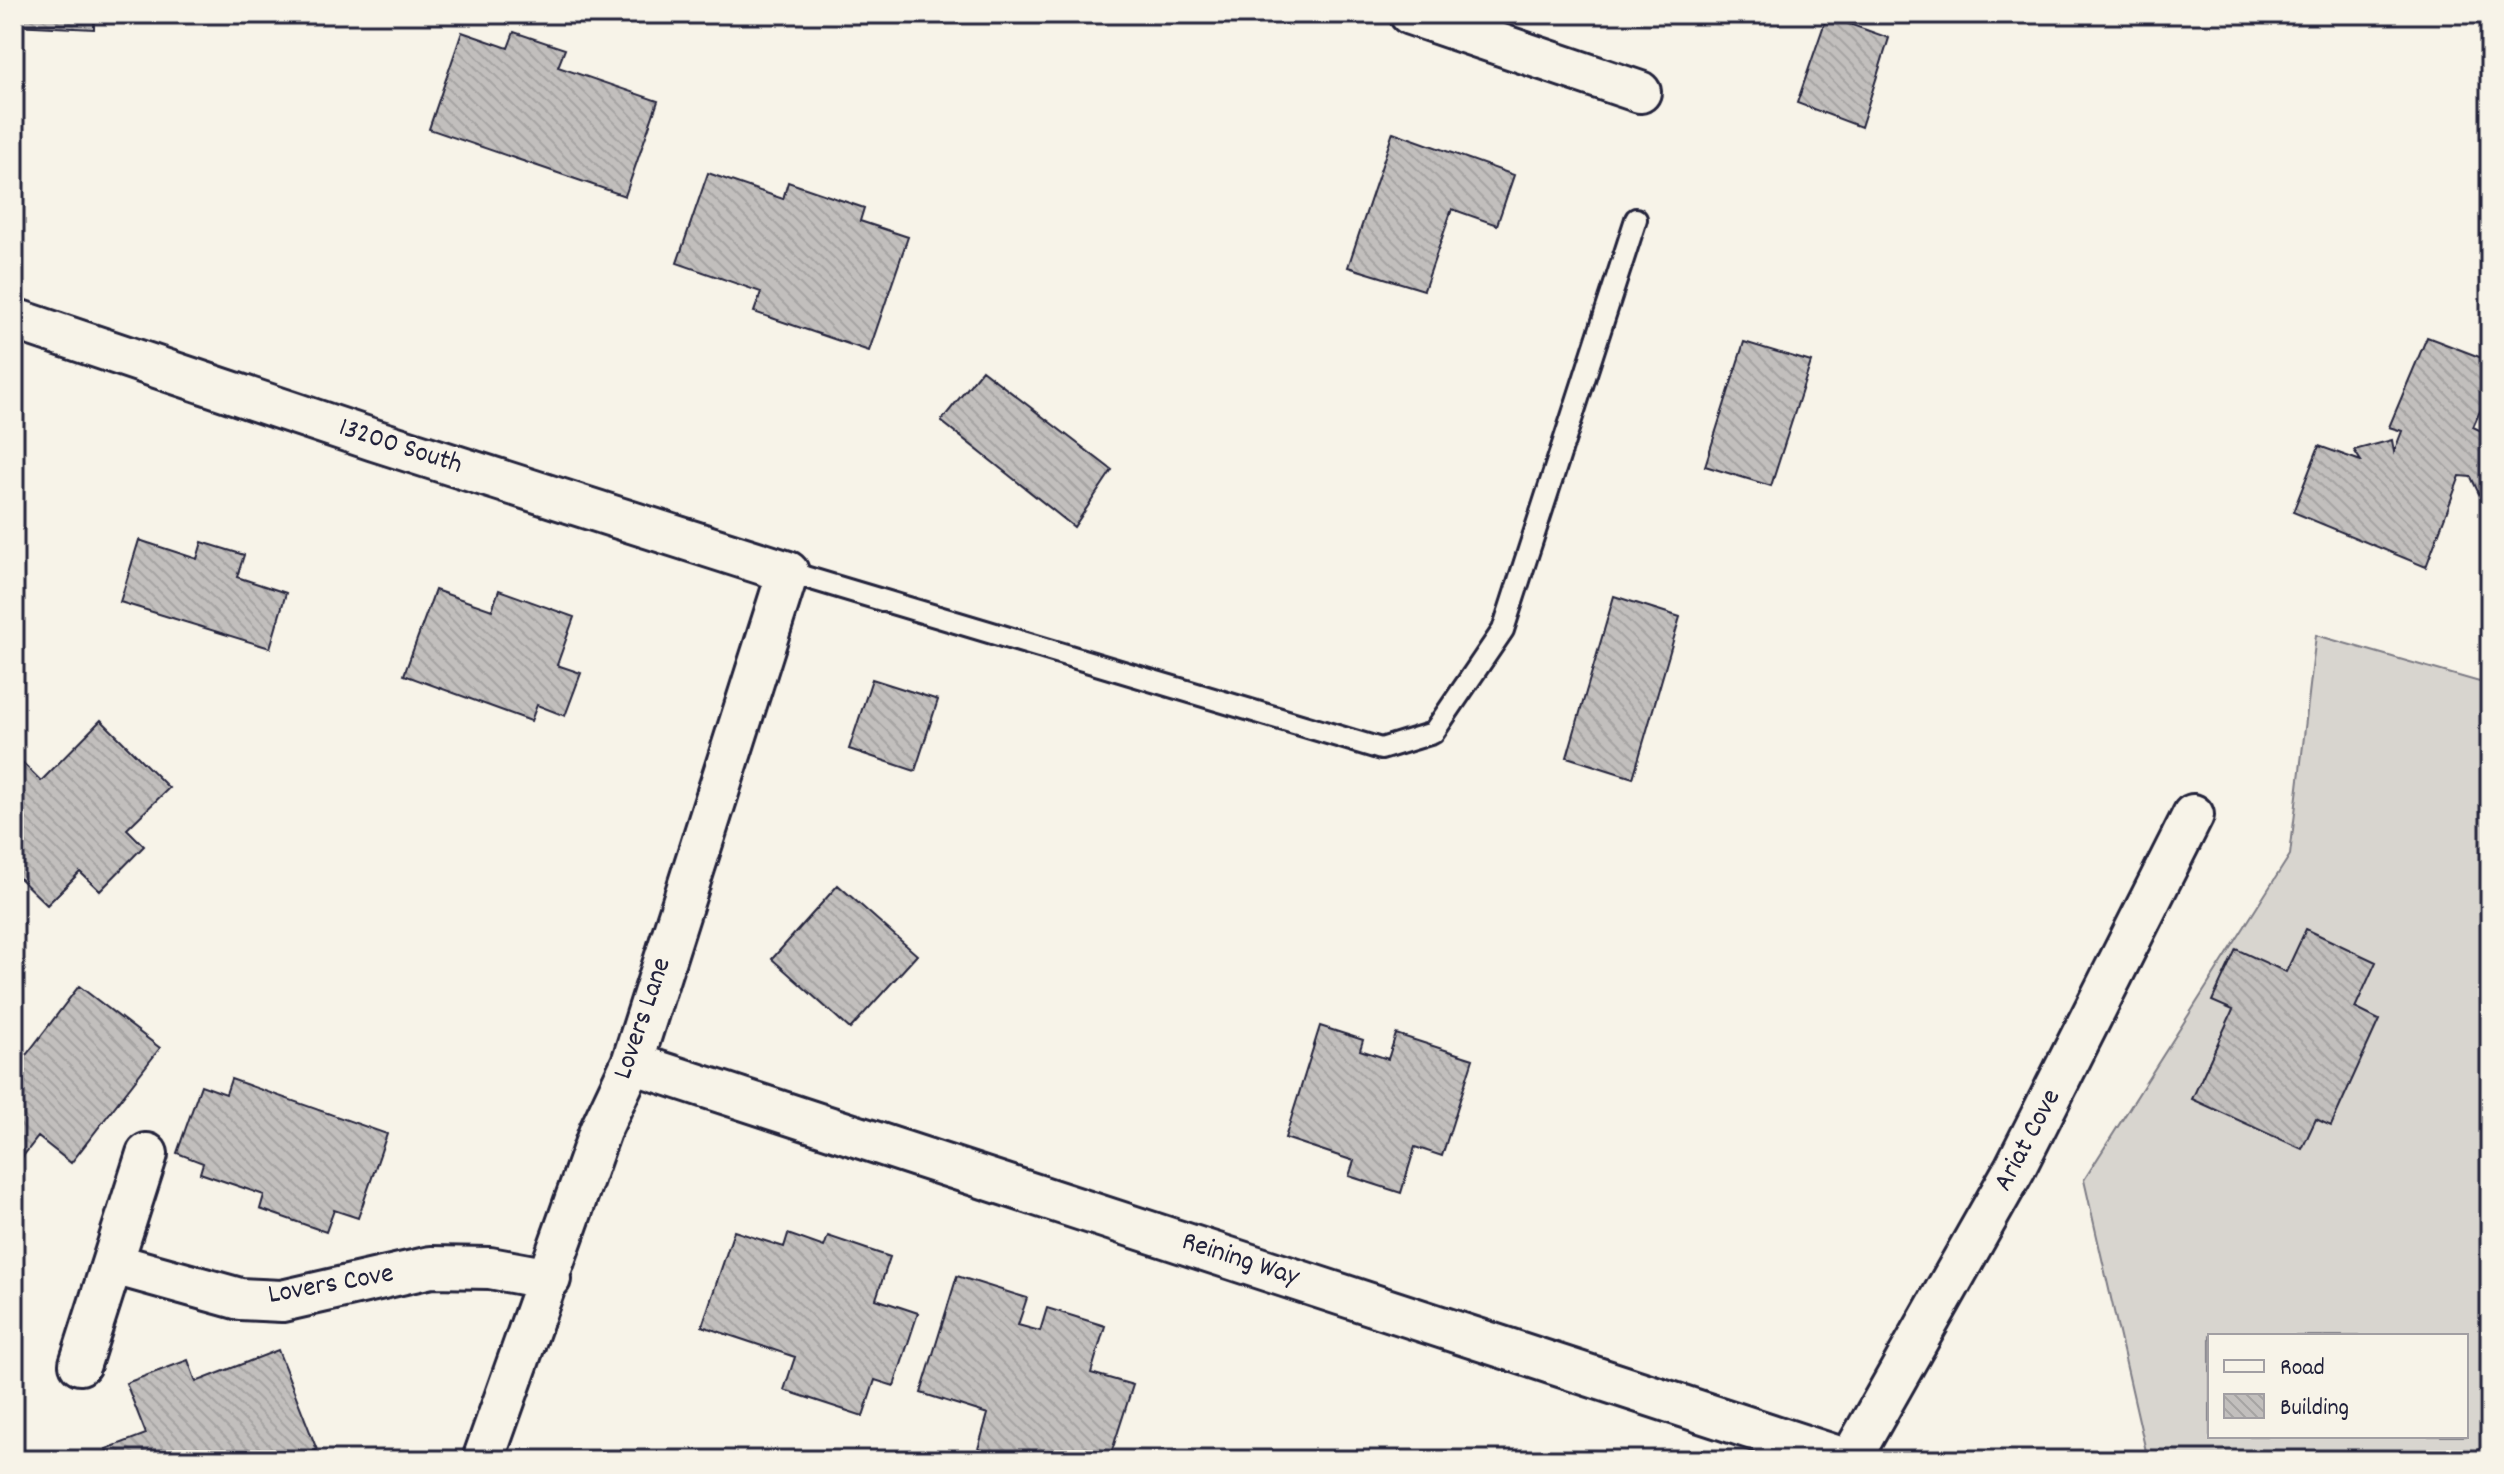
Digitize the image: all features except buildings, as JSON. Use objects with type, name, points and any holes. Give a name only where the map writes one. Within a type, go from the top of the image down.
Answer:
[{"type":"street","points":[[1410,14],[1640,92]]},
{"type":"street","name":"13200 South","points":[[14,319],[374,440],[788,572]]},
{"type":"street","name":"Lovers Lane","points":[[483,1460],[550,1279],[600,1131],[632,1063],[788,572]]},
{"type":"street","name":"Ariat Cove","points":[[1849,1460],[2015,1168],[2193,815]]},
{"type":"street","name":"Reining Way","points":[[632,1063],[1849,1460]]},
{"type":"street","points":[[80,1364],[147,1154]]},
{"type":"street","name":"Lovers Cove","points":[[114,1264],[240,1299],[282,1301],[431,1267],[490,1268],[550,1279]]},
{"type":"lane","points":[[788,572],[1381,749],[1433,733],[1503,630],[1636,219]]},
{"type":"shaded area","points":[[2316,635],[2490,685],[2490,1460],[2148,1460],[2084,1180],[2290,855]]}]
